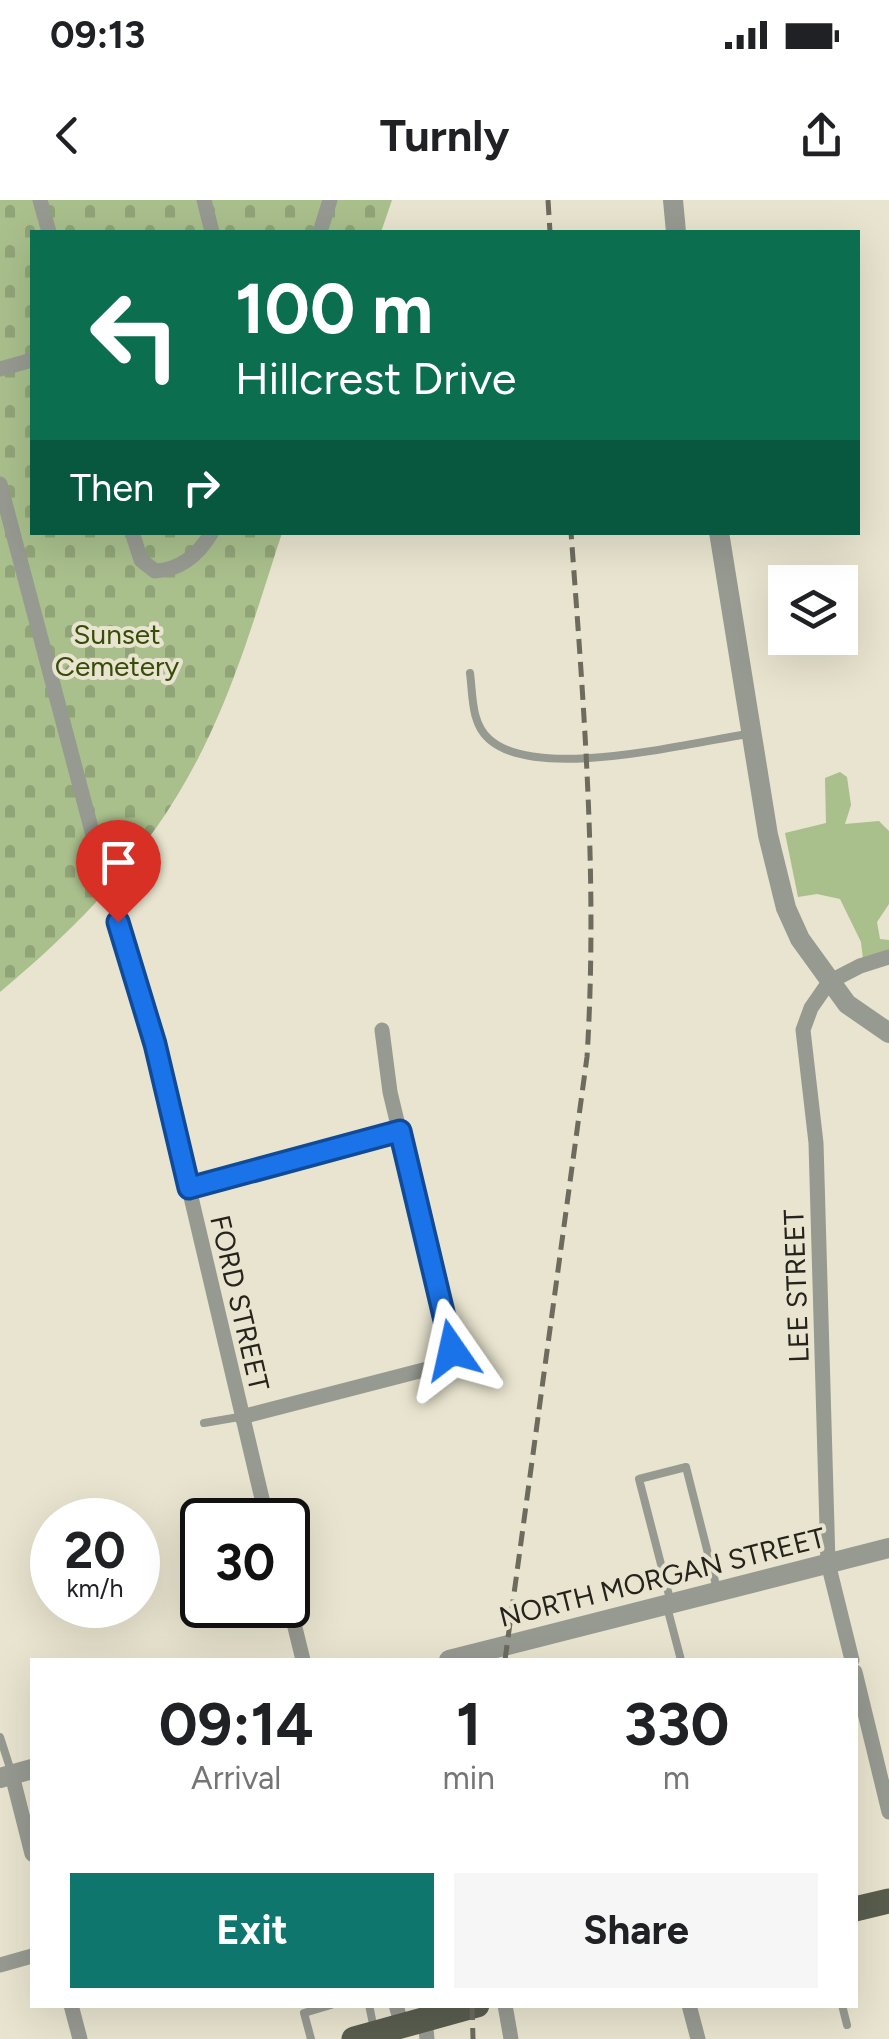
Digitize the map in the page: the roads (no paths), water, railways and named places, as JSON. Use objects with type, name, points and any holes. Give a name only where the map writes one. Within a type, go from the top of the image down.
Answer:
[{"type":"main road","points":[[858,1908],[889,1901]]},
{"type":"main road","points":[[364,2036],[466,2008]]},
{"type":"street","points":[[40,200],[48,230]]},
{"type":"street","points":[[204,200],[212,230]]},
{"type":"street","points":[[321,230],[330,200]]},
{"type":"street","points":[[673,200],[676,230]]},
{"type":"street","points":[[0,369],[30,361]]},
{"type":"street","points":[[0,484],[94,839]]},
{"type":"street","points":[[133,535],[141,560],[155,571],[186,562],[200,551],[210,535]]},
{"type":"street","points":[[719,535],[768,835],[786,908],[800,939],[847,1004],[889,1034]]},
{"type":"street","name":"FORD STREET","points":[[118,922],[155,1044],[261,1498]]},
{"type":"street","points":[[830,982],[860,966],[889,957]]},
{"type":"street","name":"LEE STREET","points":[[830,982],[810,1008],[803,1030],[816,1143],[828,1563],[852,1658]]},
{"type":"street","points":[[240,1417],[446,1363],[452,1350],[384,1062],[382,1030]]},
{"type":"street","points":[[189,1188],[400,1131]]},
{"type":"street","name":"NORTH MORGAN STREET","points":[[458,1658],[889,1548]]},
{"type":"street","points":[[295,1628],[303,1658]]},
{"type":"street","points":[[858,1680],[881,1744],[889,1812]]},
{"type":"street","points":[[15,1774],[30,1845]]},
{"type":"street","points":[[0,1965],[30,1957]]},
{"type":"street","points":[[72,2008],[80,2039]]},
{"type":"street","points":[[506,2008],[511,2039]]},
{"type":"street","points":[[691,2008],[698,2039]]},
{"type":"lane","points":[[470,673],[476,722],[490,740],[520,756],[587,759],[752,733]]},
{"type":"lane","points":[[204,1423],[240,1417]]},
{"type":"lane","points":[[681,1658],[640,1479],[686,1467],[718,1593]]},
{"type":"lane","points":[[0,1737],[15,1774]]},
{"type":"lane","points":[[364,2036],[369,2008]]},
{"type":"lane","points":[[843,2008],[847,2025]]},
{"type":"lane","points":[[303,2009],[310,2039]]},
{"type":"railway","points":[[548,200],[550,230]]},
{"type":"railway","points":[[505,1658],[587,1057],[590,860],[571,535]]},
{"type":"railway","points":[[472,2008],[473,2039]]},
{"type":"park label","name":"Sunset Cemetery","points":[[117,650]]}]
